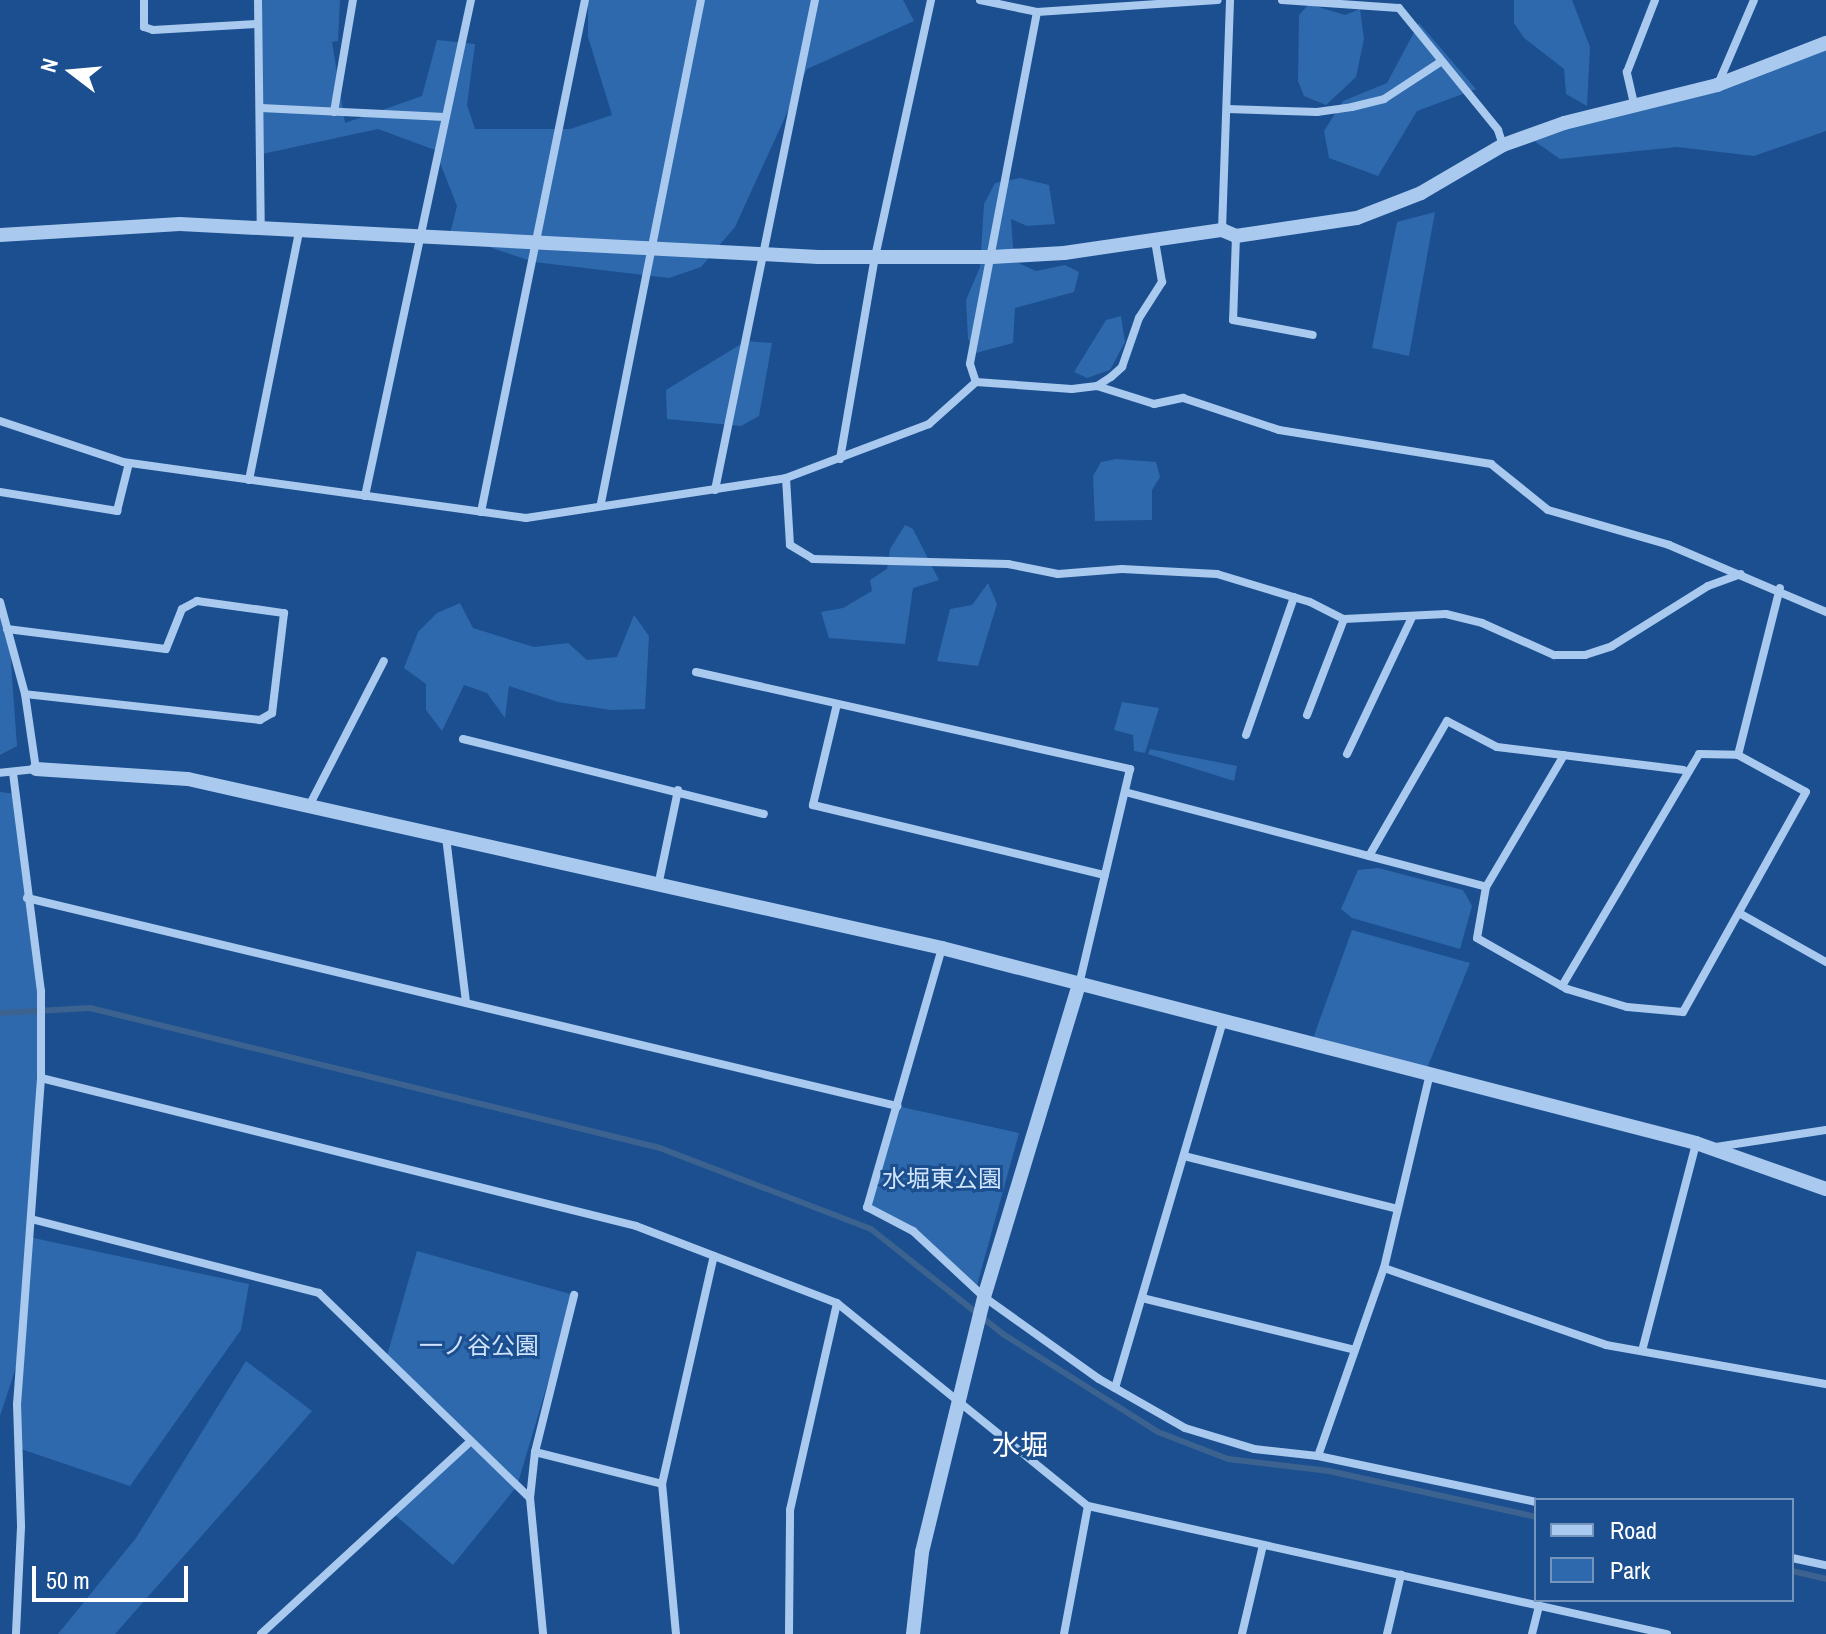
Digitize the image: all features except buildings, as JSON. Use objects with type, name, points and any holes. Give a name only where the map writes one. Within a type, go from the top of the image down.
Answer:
[{"type":"street","points":[[144,0],[144,27],[153,30],[258,24]]},
{"type":"street","points":[[258,0],[261,231]]},
{"type":"street","points":[[334,112],[353,0]]},
{"type":"street","points":[[365,496],[471,0]]},
{"type":"street","points":[[481,512],[585,0]]},
{"type":"street","points":[[601,503],[649,249],[701,0]]},
{"type":"street","points":[[715,490],[815,0]]},
{"type":"street","points":[[840,459],[875,257],[931,0]]},
{"type":"street","points":[[980,0],[1037,12],[1218,0]]},
{"type":"street","points":[[1230,0],[1229,233],[1233,320],[1313,335]]},
{"type":"street","points":[[1283,0],[1400,4],[1498,130],[1503,145]]},
{"type":"street","points":[[1635,108],[1627,72],[1655,0]]},
{"type":"street","points":[[1717,85],[1754,0]]},
{"type":"street","points":[[976,382],[970,364],[1037,12]]},
{"type":"street","points":[[0,235],[180,224],[261,231],[875,257],[992,257],[1155,241],[1357,218],[1421,193],[1503,145],[1564,123],[1635,108],[1717,85],[1826,43]]},
{"type":"street","points":[[1228,109],[1317,112],[1352,107],[1384,99],[1442,61]]},
{"type":"street","points":[[261,108],[445,117]]},
{"type":"street","points":[[249,480],[299,232]]},
{"type":"street","points":[[1097,386],[1122,367],[1139,318],[1162,282],[1155,241]]},
{"type":"street","points":[[0,421],[129,463],[526,518],[601,503],[786,478],[929,424],[976,382],[1097,386],[1154,404],[1183,398],[1279,430],[1491,464],[1548,510],[1669,545],[1780,588],[1826,612]]},
{"type":"street","points":[[0,492],[117,511],[129,463]]},
{"type":"street","points":[[786,478],[790,545],[813,559],[1008,564],[1058,574],[1122,569],[1217,574],[1294,597],[1344,619],[1446,614],[1482,623],[1554,655],[1585,655],[1652,624],[1708,586],[1741,574]]},
{"type":"street","points":[[1738,755],[1780,588]]},
{"type":"street","points":[[1246,735],[1294,597]]},
{"type":"street","points":[[7,629],[166,649],[182,609],[197,601],[284,613],[272,713],[260,720],[25,694]]},
{"type":"street","points":[[0,602],[25,694],[36,769]]},
{"type":"street","points":[[1347,754],[1412,617]]},
{"type":"street","points":[[1307,715],[1344,619]]},
{"type":"street","points":[[309,806],[384,661]]},
{"type":"street","points":[[696,672],[1130,769],[1079,984],[983,1301],[922,1552],[913,1634]]},
{"type":"street","points":[[837,704],[813,805],[1105,875]]},
{"type":"street","points":[[1369,856],[1447,721],[1497,747],[1684,770]]},
{"type":"street","points":[[463,739],[678,790],[764,814]]},
{"type":"street","points":[[1562,986],[1684,770],[1699,754],[1738,755],[1806,792],[1683,1012],[1627,1007],[1562,986],[1477,938],[1486,887],[1564,755]]},
{"type":"street","points":[[0,773],[36,769],[188,779],[658,887],[942,948],[1696,1143],[1826,1189]]},
{"type":"street","points":[[13,773],[41,991],[41,1078],[17,1404],[21,1527],[16,1634]]},
{"type":"street","points":[[658,887],[678,790]]},
{"type":"street","points":[[1125,792],[1486,887]]},
{"type":"street","points":[[446,837],[466,1003]]},
{"type":"street","points":[[27,898],[897,1106]]},
{"type":"street","points":[[1739,913],[1826,962]]},
{"type":"street","points":[[942,948],[867,1207],[913,1231],[983,1301],[1115,1388],[1218,1441],[1318,1456],[1534,1502]]},
{"type":"street","points":[[1115,1388],[1223,1021]]},
{"type":"street","points":[[1318,1456],[1384,1268],[1430,1074]]},
{"type":"street","points":[[41,1078],[636,1226],[837,1303],[1088,1506],[1667,1634]]},
{"type":"street","points":[[1711,1148],[1826,1130]]},
{"type":"street","points":[[1642,1351],[1696,1143]]},
{"type":"street","points":[[1184,1156],[1398,1209]]},
{"type":"street","points":[[31,1219],[319,1293],[530,1498]]},
{"type":"street","points":[[676,1634],[662,1484],[714,1256]]},
{"type":"street","points":[[1384,1268],[1477,1296],[1568,1334],[1642,1351],[1826,1384]]},
{"type":"street","points":[[543,1634],[530,1498],[535,1452],[574,1295]]},
{"type":"street","points":[[1142,1298],[1355,1350]]},
{"type":"street","points":[[789,1634],[790,1510],[837,1303]]},
{"type":"street","points":[[261,1634],[470,1442]]},
{"type":"street","points":[[535,1452],[662,1484]]},
{"type":"street","points":[[1064,1634],[1088,1506]]},
{"type":"street","points":[[1242,1634],[1263,1545]]},
{"type":"street","points":[[1794,1558],[1826,1565]]},
{"type":"street","points":[[1387,1634],[1401,1575]]},
{"type":"street","points":[[1532,1634],[1539,1606]]},
{"type":"green space","points":[[256,0],[340,0],[338,41],[332,42],[345,123],[422,96],[437,40],[475,44],[467,105],[475,129],[570,129],[612,115],[588,37],[588,0],[903,0],[914,21],[807,69],[735,227],[701,267],[669,278],[534,262],[450,234],[457,206],[435,150],[378,129],[262,154]]},
{"type":"green space","points":[[1514,0],[1572,0],[1590,47],[1587,106],[1566,94],[1564,69],[1524,38],[1514,23]]},
{"type":"green space","points":[[1309,4],[1345,15],[1360,9],[1364,39],[1356,77],[1326,105],[1304,96],[1298,81],[1299,15]]},
{"type":"green space","points":[[1419,23],[1476,89],[1417,111],[1378,176],[1329,158],[1324,131],[1343,101],[1387,83]]},
{"type":"green space","points":[[1826,46],[1826,131],[1754,156],[1677,147],[1560,159],[1524,134]]},
{"type":"green space","points":[[1020,178],[1049,185],[1055,224],[1027,226],[1011,219],[1014,261],[1036,271],[1065,265],[1079,272],[1074,292],[1015,308],[1013,343],[976,353],[968,339],[966,300],[980,267],[984,204],[995,183]]},
{"type":"green space","points":[[1435,212],[1409,356],[1372,348],[1397,222]]},
{"type":"green space","points":[[1121,316],[1125,342],[1110,370],[1087,378],[1074,372],[1106,320]]},
{"type":"green space","points":[[746,341],[772,343],[759,416],[741,426],[667,419],[666,390]]},
{"type":"green space","points":[[1116,459],[1156,462],[1160,477],[1152,490],[1152,520],[1095,521],[1093,476],[1101,462]]},
{"type":"green space","points":[[905,525],[913,529],[939,580],[913,588],[905,644],[829,638],[821,612],[843,608],[872,591],[870,580],[887,569],[890,549]]},
{"type":"green space","points":[[988,583],[997,604],[978,666],[937,661],[950,609],[972,605]]},
{"type":"green space","points":[[0,600],[9,634],[17,746],[0,755]]},
{"type":"green space","points":[[460,603],[473,628],[534,647],[568,643],[587,660],[617,657],[634,615],[649,636],[645,709],[611,710],[558,702],[509,686],[505,718],[487,693],[464,685],[442,731],[426,710],[426,684],[404,668],[418,632],[437,613]]},
{"type":"green space","points":[[1122,702],[1159,708],[1145,753],[1134,751],[1133,735],[1114,730]]},
{"type":"green space","points":[[1150,749],[1237,766],[1234,781],[1148,754]]},
{"type":"green space","points":[[0,792],[15,794],[41,991],[29,1237],[249,1284],[241,1330],[130,1486],[18,1448],[21,1352],[0,1416]]},
{"type":"green space","points":[[1378,868],[1463,890],[1472,906],[1460,949],[1352,918],[1341,909],[1358,870]]},
{"type":"green space","points":[[1352,930],[1470,963],[1425,1073],[1311,1044]]},
{"type":"green space","name":"水堀東公園","points":[[897,1106],[1019,1133],[976,1289],[923,1239],[867,1207]]},
{"type":"green space","name":"一ノ谷公園","points":[[417,1251],[574,1295],[517,1486],[453,1565],[394,1514],[470,1441],[386,1359]]},
{"type":"green space","points":[[246,1361],[312,1411],[115,1634],[58,1634],[136,1538]]},
{"type":"waterway","points":[[0,1013],[90,1008],[660,1148],[871,1229],[1003,1334],[1158,1432],[1228,1459],[1329,1471],[1534,1517]]},
{"type":"waterway","points":[[1794,1571],[1826,1579]]},
{"type":"district","name":"水堀","points":[[1020,1445]]}]
